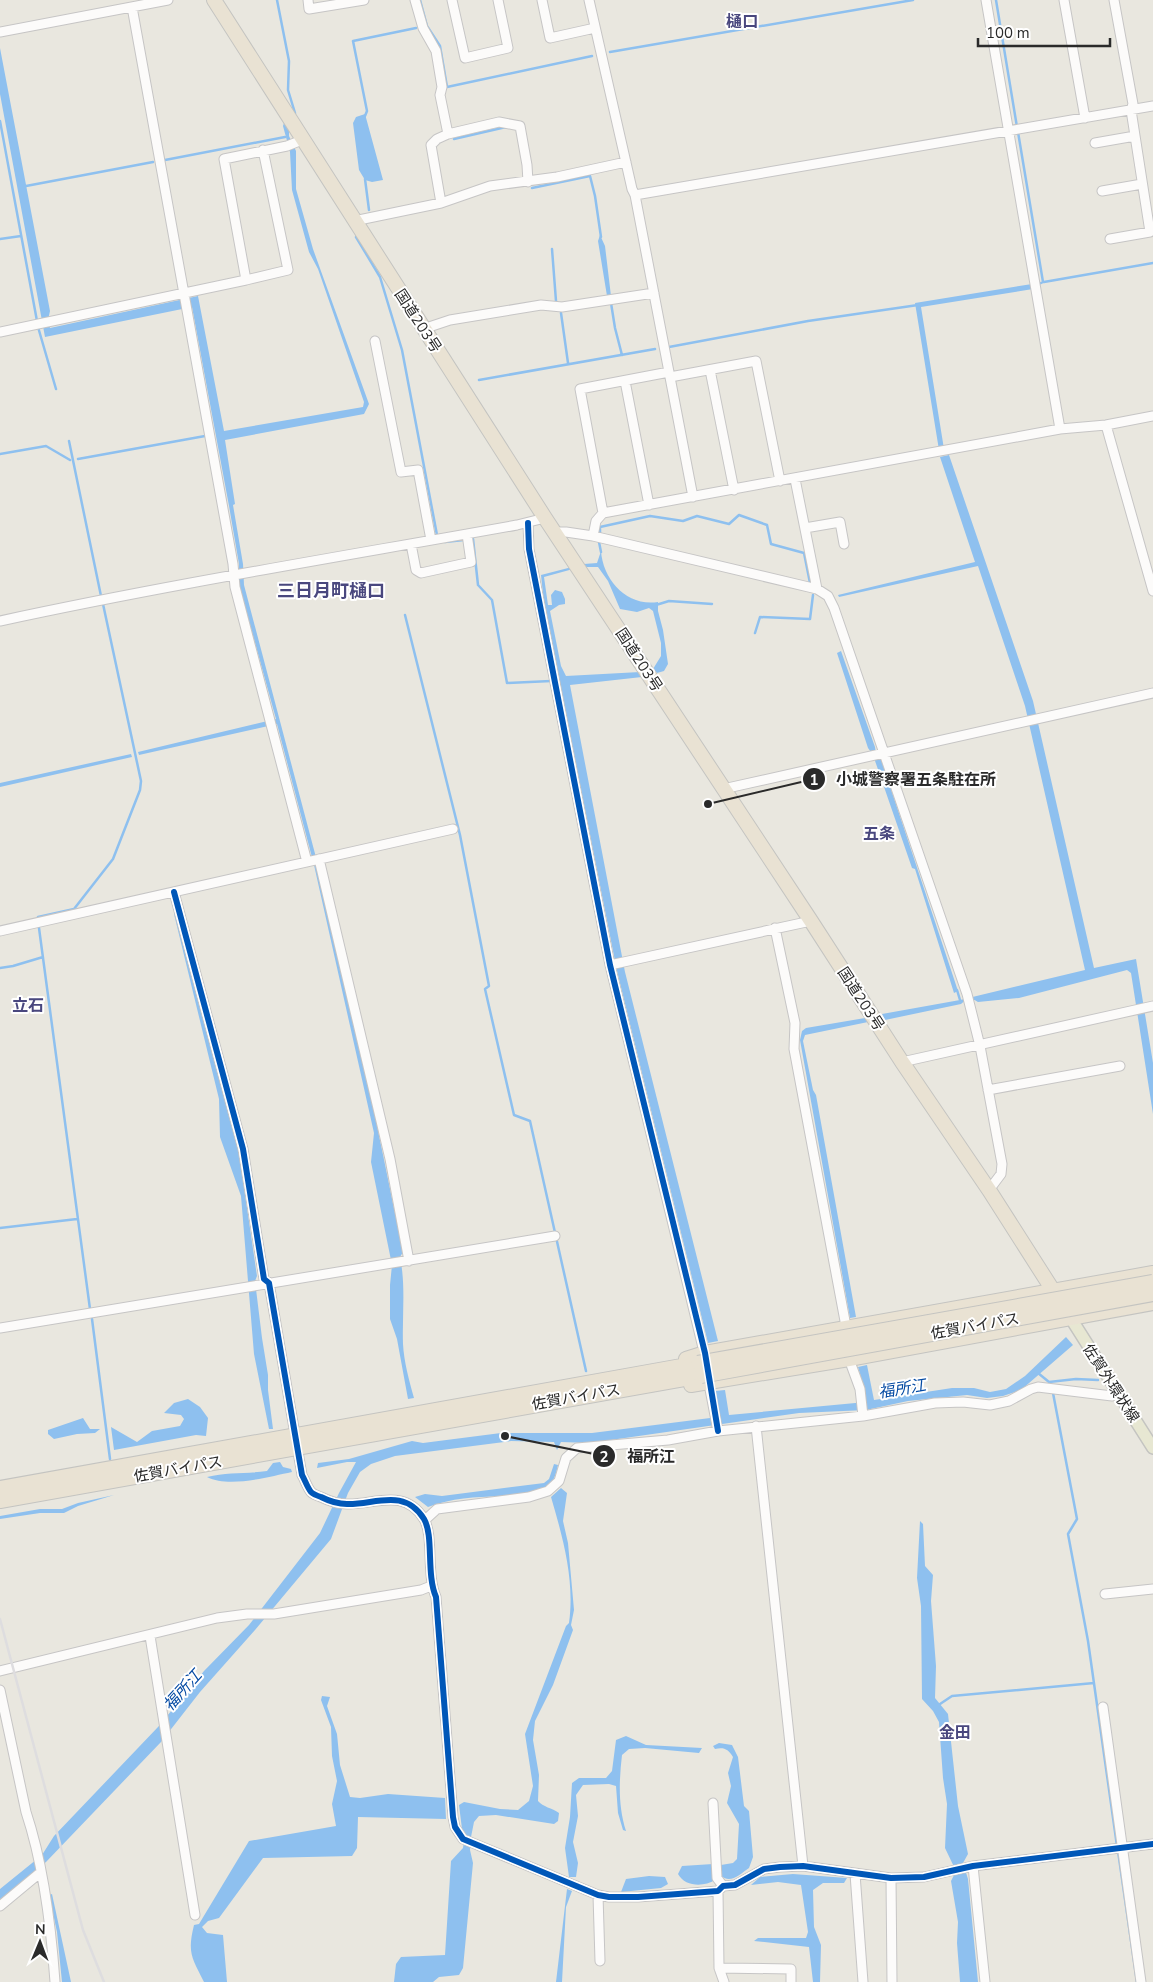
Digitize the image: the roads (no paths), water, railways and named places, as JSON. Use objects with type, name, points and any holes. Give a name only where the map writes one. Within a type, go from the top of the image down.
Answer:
[{"type":"highway","name":"国道203号","points":[[214,0],[295,143],[354,221],[544,518],[811,920],[902,1062],[989,1190],[1070,1318]]},
{"type":"highway","points":[[703,1368],[845,1329],[1153,1273]]},
{"type":"highway","name":"佐賀バイパス","points":[[0,1488],[131,1471],[574,1397],[703,1368],[1153,1282]]},
{"type":"highway","name":"佐賀バイパス","points":[[296,1442],[650,1370],[703,1368],[1153,1294]]},
{"type":"highway","points":[[703,1368],[850,1358],[1153,1303]]},
{"type":"highway","name":"佐賀バイパス","points":[[0,1501],[131,1471]]},
{"type":"main road","name":"佐賀外環状線","points":[[1070,1318],[1153,1448]]},
{"type":"street","points":[[0,32],[168,0]]},
{"type":"street","points":[[308,0],[309,10],[364,0]]},
{"type":"street","points":[[415,0],[423,28],[436,52],[442,87],[440,95],[448,134]]},
{"type":"street","points":[[452,0],[465,58],[508,48],[498,0]]},
{"type":"street","points":[[542,0],[550,38],[596,28]]},
{"type":"street","points":[[589,0],[635,195],[693,497]]},
{"type":"street","points":[[986,0],[1060,430]]},
{"type":"street","points":[[1064,0],[1085,118]]},
{"type":"street","points":[[1110,238],[1150,232],[1131,110],[1133,104],[1114,0]]},
{"type":"street","points":[[132,7],[185,293],[233,564],[233,575],[307,862]]},
{"type":"street","points":[[635,195],[1153,106]]},
{"type":"street","points":[[441,203],[431,145],[437,139],[448,134],[499,122],[520,126],[528,182]]},
{"type":"street","points":[[1095,143],[1135,136]]},
{"type":"street","points":[[246,280],[224,159],[295,143]]},
{"type":"street","points":[[0,332],[288,270],[264,150]]},
{"type":"street","points":[[354,221],[441,203],[490,186],[528,182],[626,162]]},
{"type":"street","points":[[1102,190],[1142,184]]},
{"type":"street","points":[[424,329],[450,320],[541,305],[562,307],[654,293]]},
{"type":"street","points":[[375,341],[401,472],[418,470],[431,540]]},
{"type":"street","points":[[603,513],[580,389],[624,381],[710,370],[756,361],[780,481]]},
{"type":"street","points":[[710,370],[734,490]]},
{"type":"street","points":[[624,381],[649,505]]},
{"type":"street","points":[[593,536],[596,521],[603,513],[1060,430],[1106,425],[1153,416]]},
{"type":"street","points":[[1106,425],[1153,591]]},
{"type":"street","points":[[795,478],[817,589]]},
{"type":"street","points":[[0,621],[233,575],[431,540],[468,538],[544,518]]},
{"type":"street","points":[[805,528],[840,522],[844,544]]},
{"type":"street","points":[[528,523],[530,549],[610,965],[718,1430]]},
{"type":"street","points":[[555,532],[593,536],[817,589],[828,596],[834,608],[968,998],[980,1046],[1002,1164],[1001,1174],[989,1190]]},
{"type":"street","points":[[412,544],[416,570],[420,573],[471,562],[468,538]]},
{"type":"street","points":[[723,789],[1153,693]]},
{"type":"street","points":[[0,932],[453,829]]},
{"type":"street","points":[[319,859],[390,1159],[406,1261]]},
{"type":"street","points":[[174,892],[244,1149],[264,1279],[269,1283],[302,1475],[312,1492],[330,1502],[347,1504],[379,1499],[396,1499],[414,1508],[425,1520],[432,1586],[436,1597],[453,1817],[455,1827],[463,1839],[598,1895],[609,1897],[638,1897],[720,1889],[735,1885],[764,1868],[803,1866],[891,1878],[924,1877],[970,1867],[1153,1844]]},
{"type":"street","points":[[610,965],[811,920]]},
{"type":"street","points":[[775,928],[795,1023],[794,1049],[845,1329]]},
{"type":"street","points":[[902,1062],[980,1046],[1150,1006]]},
{"type":"street","points":[[988,1090],[1120,1066]]},
{"type":"street","points":[[0,1328],[555,1236]]},
{"type":"street","points":[[850,1358],[860,1389],[863,1416]]},
{"type":"street","points":[[425,1520],[437,1509],[529,1497],[548,1491],[559,1481],[566,1458],[577,1448],[668,1440],[718,1430],[863,1416],[935,1403],[963,1402],[990,1405],[1001,1403],[1038,1387],[1112,1396],[1118,1394]]},
{"type":"street","points":[[756,1426],[803,1866]]},
{"type":"street","points":[[1,1668],[40,1663],[217,1618],[247,1614],[274,1614],[421,1590],[432,1586]]},
{"type":"street","points":[[1105,1594],[1153,1589]]},
{"type":"street","points":[[150,1636],[195,1915]]},
{"type":"street","points":[[0,1690],[41,1872],[52,1936],[55,1982]]},
{"type":"street","points":[[1103,1707],[1119,1848],[1141,1982]]},
{"type":"street","points":[[713,1802],[717,1878],[720,1889],[719,1968],[724,1982]]},
{"type":"street","points":[[970,1867],[984,1982]]},
{"type":"street","points":[[0,1906],[41,1872]]},
{"type":"street","points":[[855,1874],[863,1982]]},
{"type":"street","points":[[891,1878],[892,1982]]},
{"type":"street","points":[[598,1895],[600,1961]]},
{"type":"street","points":[[719,1968],[791,1969],[791,1982]]},
{"type":"water","points":[[0,48],[50,311],[48,320],[50,328],[198,296],[224,431],[363,407],[364,402],[318,269],[309,252],[292,190],[290,152],[283,126],[284,123],[289,130],[289,136],[296,151],[296,189],[313,249],[369,404],[364,414],[225,440],[243,564],[244,585],[318,865],[360,1043],[403,1252],[400,1257],[403,1290],[403,1344],[414,1398],[408,1399],[397,1339],[390,1319],[392,1265],[371,1162],[374,1133],[314,865],[277,724],[139,755],[138,752],[276,719],[239,585],[239,564],[192,307],[45,337],[0,94]]},
{"type":"water","points":[[365,114],[383,180],[372,182],[365,180],[359,170],[353,123],[356,117]]},
{"type":"water","points":[[600,235],[605,246],[611,296],[607,296],[598,241]]},
{"type":"water","points":[[1032,284],[1033,289],[921,307],[944,449],[939,450],[915,303]]},
{"type":"water","points":[[949,455],[1033,701],[1094,968],[1136,959],[1153,1063],[1153,1114],[1131,973],[1127,970],[1019,998],[978,1002],[970,1000],[961,1004],[885,1020],[882,1014],[960,1000],[1085,970],[1025,706],[978,566],[839,597],[838,595],[975,562],[940,457]]},
{"type":"water","points":[[601,551],[606,572],[619,589],[627,596],[636,600],[658,602],[668,664],[664,671],[657,673],[653,669],[661,656],[661,643],[653,611],[649,608],[637,612],[620,609],[608,581],[598,567],[585,567],[584,564],[597,563]]},
{"type":"water","points":[[572,567],[573,569],[544,577],[548,605],[552,605],[551,595],[555,590],[562,592],[565,599],[565,604],[559,605],[550,611],[561,666],[566,676],[640,672],[642,677],[570,685],[625,972],[718,1341],[708,1343],[617,971],[544,603],[541,575]]},
{"type":"water","points":[[841,651],[876,754],[881,759],[958,991],[954,993],[915,869],[912,868],[873,755],[868,748],[837,653]]},
{"type":"water","points":[[131,754],[132,757],[0,787],[0,783]]},
{"type":"water","points":[[174,914],[178,914],[239,1153],[257,1276],[255,1281],[268,1375],[273,1429],[269,1429],[254,1354],[241,1196],[220,1137],[219,1099]]},
{"type":"water","points":[[865,1018],[868,1022],[805,1035],[803,1041],[813,1090],[816,1095],[856,1317],[850,1318],[800,1040],[802,1031],[806,1028]]},
{"type":"water","points":[[1066,1337],[1073,1345],[1021,1390],[1003,1396],[987,1398],[967,1395],[908,1401],[866,1410],[799,1413],[590,1443],[561,1442],[557,1450],[554,1442],[511,1441],[395,1456],[371,1464],[360,1472],[348,1493],[331,1539],[200,1692],[161,1742],[46,1862],[0,1900],[0,1889],[42,1855],[54,1836],[158,1727],[204,1671],[249,1625],[320,1533],[356,1462],[317,1468],[318,1463],[349,1459],[412,1441],[423,1443],[501,1433],[592,1433],[718,1417],[715,1391],[725,1390],[729,1415],[866,1402],[858,1367],[867,1365],[874,1400],[952,1388],[974,1388],[990,1392],[1006,1389],[1025,1376]]},
{"type":"water","points":[[188,1399],[200,1407],[208,1418],[206,1436],[196,1435],[114,1450],[111,1427],[137,1442],[152,1431],[180,1426],[184,1419],[181,1415],[164,1413],[174,1403]]},
{"type":"water","points":[[83,1418],[90,1429],[100,1429],[95,1433],[77,1434],[54,1439],[48,1434],[48,1430]]},
{"type":"water","points":[[280,1462],[283,1467],[291,1469],[292,1472],[237,1482],[226,1482],[207,1477],[267,1471],[273,1463]]},
{"type":"water","points":[[554,1464],[558,1465],[551,1483],[546,1488],[532,1493],[464,1498],[428,1507],[415,1497],[425,1494],[442,1496],[544,1483],[549,1479]]},
{"type":"water","points":[[561,1488],[567,1493],[563,1521],[568,1543],[574,1610],[571,1625],[573,1630],[553,1685],[535,1721],[533,1740],[539,1775],[538,1801],[559,1813],[558,1821],[554,1824],[496,1815],[479,1816],[474,1822],[471,1837],[470,1850],[473,1863],[463,1968],[459,1975],[439,1977],[433,1982],[394,1982],[396,1964],[401,1957],[445,1955],[451,1861],[463,1848],[465,1834],[462,1829],[459,1805],[464,1802],[500,1809],[518,1810],[529,1801],[533,1786],[525,1734],[566,1626],[569,1623],[570,1591],[567,1560],[551,1497]]},
{"type":"water","points":[[114,1495],[78,1506],[64,1513],[40,1513],[0,1519],[0,1516],[40,1509],[62,1509],[78,1503]]},
{"type":"water","points":[[920,1521],[923,1524],[925,1566],[933,1575],[931,1601],[936,1666],[935,1698],[948,1714],[958,1806],[968,1854],[963,1863],[968,1879],[978,1982],[960,1982],[957,1943],[958,1922],[951,1881],[956,1871],[945,1848],[947,1804],[939,1722],[933,1711],[922,1699],[921,1606],[917,1578]]},
{"type":"water","points":[[322,1696],[330,1697],[327,1706],[337,1734],[340,1765],[350,1797],[360,1798],[388,1794],[445,1798],[446,1819],[358,1817],[357,1848],[352,1856],[263,1858],[219,1918],[208,1921],[202,1927],[207,1933],[223,1935],[227,1982],[204,1982],[192,1955],[191,1942],[194,1925],[199,1924],[249,1841],[336,1826],[332,1804],[337,1781],[332,1756],[331,1727],[321,1700]]},
{"type":"water","points":[[626,1736],[646,1745],[702,1748],[699,1753],[645,1748],[629,1749],[622,1755],[620,1793],[626,1831],[623,1830],[618,1813],[616,1786],[609,1784],[583,1785],[576,1795],[578,1816],[573,1842],[578,1863],[576,1877],[569,1877],[565,1848],[570,1817],[572,1783],[579,1778],[606,1778],[612,1771],[616,1740]]},
{"type":"water","points":[[719,1743],[732,1745],[738,1757],[744,1806],[749,1811],[753,1857],[749,1868],[732,1879],[721,1876],[721,1865],[733,1863],[737,1859],[739,1824],[727,1803],[731,1786],[728,1773],[733,1757],[726,1749],[715,1749],[713,1746]]},
{"type":"water","points":[[713,1864],[715,1880],[706,1884],[690,1883],[678,1874],[682,1866]]},
{"type":"water","points":[[793,1874],[847,1878],[844,1883],[823,1883],[813,1890],[814,1927],[821,1945],[820,1982],[813,1982],[809,1947],[754,1941],[758,1938],[806,1938],[808,1932],[801,1885],[778,1882],[751,1885],[760,1877]]},
{"type":"water","points":[[649,1876],[665,1877],[668,1884],[661,1888],[621,1892],[626,1879]]},
{"type":"water","points":[[567,1889],[572,1891],[566,1907],[562,1982],[556,1982]]},
{"type":"water","points":[[52,1894],[71,1982],[62,1982],[57,1932],[49,1895]]},
{"type":"waterway","points":[[277,0],[289,61],[288,90],[295,113]]},
{"type":"waterway","points":[[420,0],[427,26],[440,46],[447,87],[592,56]]},
{"type":"waterway","points":[[610,52],[913,0]]},
{"type":"waterway","points":[[996,0],[1017,127]]},
{"type":"waterway","points":[[365,116],[367,111],[353,41],[416,28]]},
{"type":"waterway","points":[[0,121],[37,321]]},
{"type":"waterway","points":[[454,139],[506,127]]},
{"type":"waterway","points":[[1018,132],[1043,282],[1037,285]]},
{"type":"waterway","points":[[165,160],[285,137]]},
{"type":"waterway","points":[[26,186],[153,162]]},
{"type":"waterway","points":[[532,188],[590,176],[601,237]]},
{"type":"waterway","points":[[365,179],[369,210]]},
{"type":"waterway","points":[[0,239],[21,236]]},
{"type":"waterway","points":[[356,237],[380,277],[402,350],[437,535]]},
{"type":"waterway","points":[[552,249],[556,301]]},
{"type":"waterway","points":[[1044,282],[1153,263]]},
{"type":"waterway","points":[[611,303],[622,355]]},
{"type":"waterway","points":[[669,347],[808,321],[918,305]]},
{"type":"waterway","points":[[561,313],[568,363]]},
{"type":"waterway","points":[[38,327],[56,389]]},
{"type":"waterway","points":[[479,380],[655,349]]},
{"type":"waterway","points":[[78,459],[205,436]]},
{"type":"waterway","points":[[69,441],[101,596]]},
{"type":"waterway","points":[[0,454],[46,446],[70,460]]},
{"type":"waterway","points":[[600,534],[600,527],[650,516],[683,521],[697,516],[729,524],[739,515],[767,525],[771,544],[804,553],[810,583]]},
{"type":"waterway","points":[[445,542],[473,539],[478,585],[492,600],[507,683],[551,681]]},
{"type":"waterway","points":[[599,542],[601,552]]},
{"type":"waterway","points":[[755,633],[760,617],[810,619],[813,595]]},
{"type":"waterway","points":[[656,605],[669,601],[712,604]]},
{"type":"waterway","points":[[38,917],[74,909],[113,859],[140,790],[141,781],[103,604]]},
{"type":"waterway","points":[[405,615],[460,835],[489,986],[485,989],[514,1115],[530,1121],[586,1371]]},
{"type":"waterway","points":[[39,928],[90,1309]]},
{"type":"waterway","points":[[0,968],[43,957]]},
{"type":"waterway","points":[[957,990],[960,1000]]},
{"type":"waterway","points":[[0,1228],[77,1219]]},
{"type":"waterway","points":[[92,1319],[110,1459]]},
{"type":"waterway","points":[[1038,1373],[1049,1382],[1076,1379],[1098,1380]]},
{"type":"waterway","points":[[1053,1393],[1077,1519],[1068,1534],[1088,1641],[1117,1846]]},
{"type":"waterway","points":[[940,1704],[952,1696],[1094,1683]]},
{"type":"waterway","points":[[1118,1851],[1137,1982]]},
{"type":"railway","points":[[0,1619],[83,1930],[104,1982]]},
{"type":"place","name":"小城警察署五条駐在所","points":[[708,804]]},
{"type":"place","name":"福所江","points":[[505,1436]]},
{"type":"district","name":"樋口","points":[[742,21]]},
{"type":"district","name":"三日月町樋口","points":[[331,591]]},
{"type":"district","name":"五条","points":[[879,833]]},
{"type":"district","name":"立石","points":[[28,1005]]},
{"type":"district","name":"金田","points":[[955,1732]]}]
